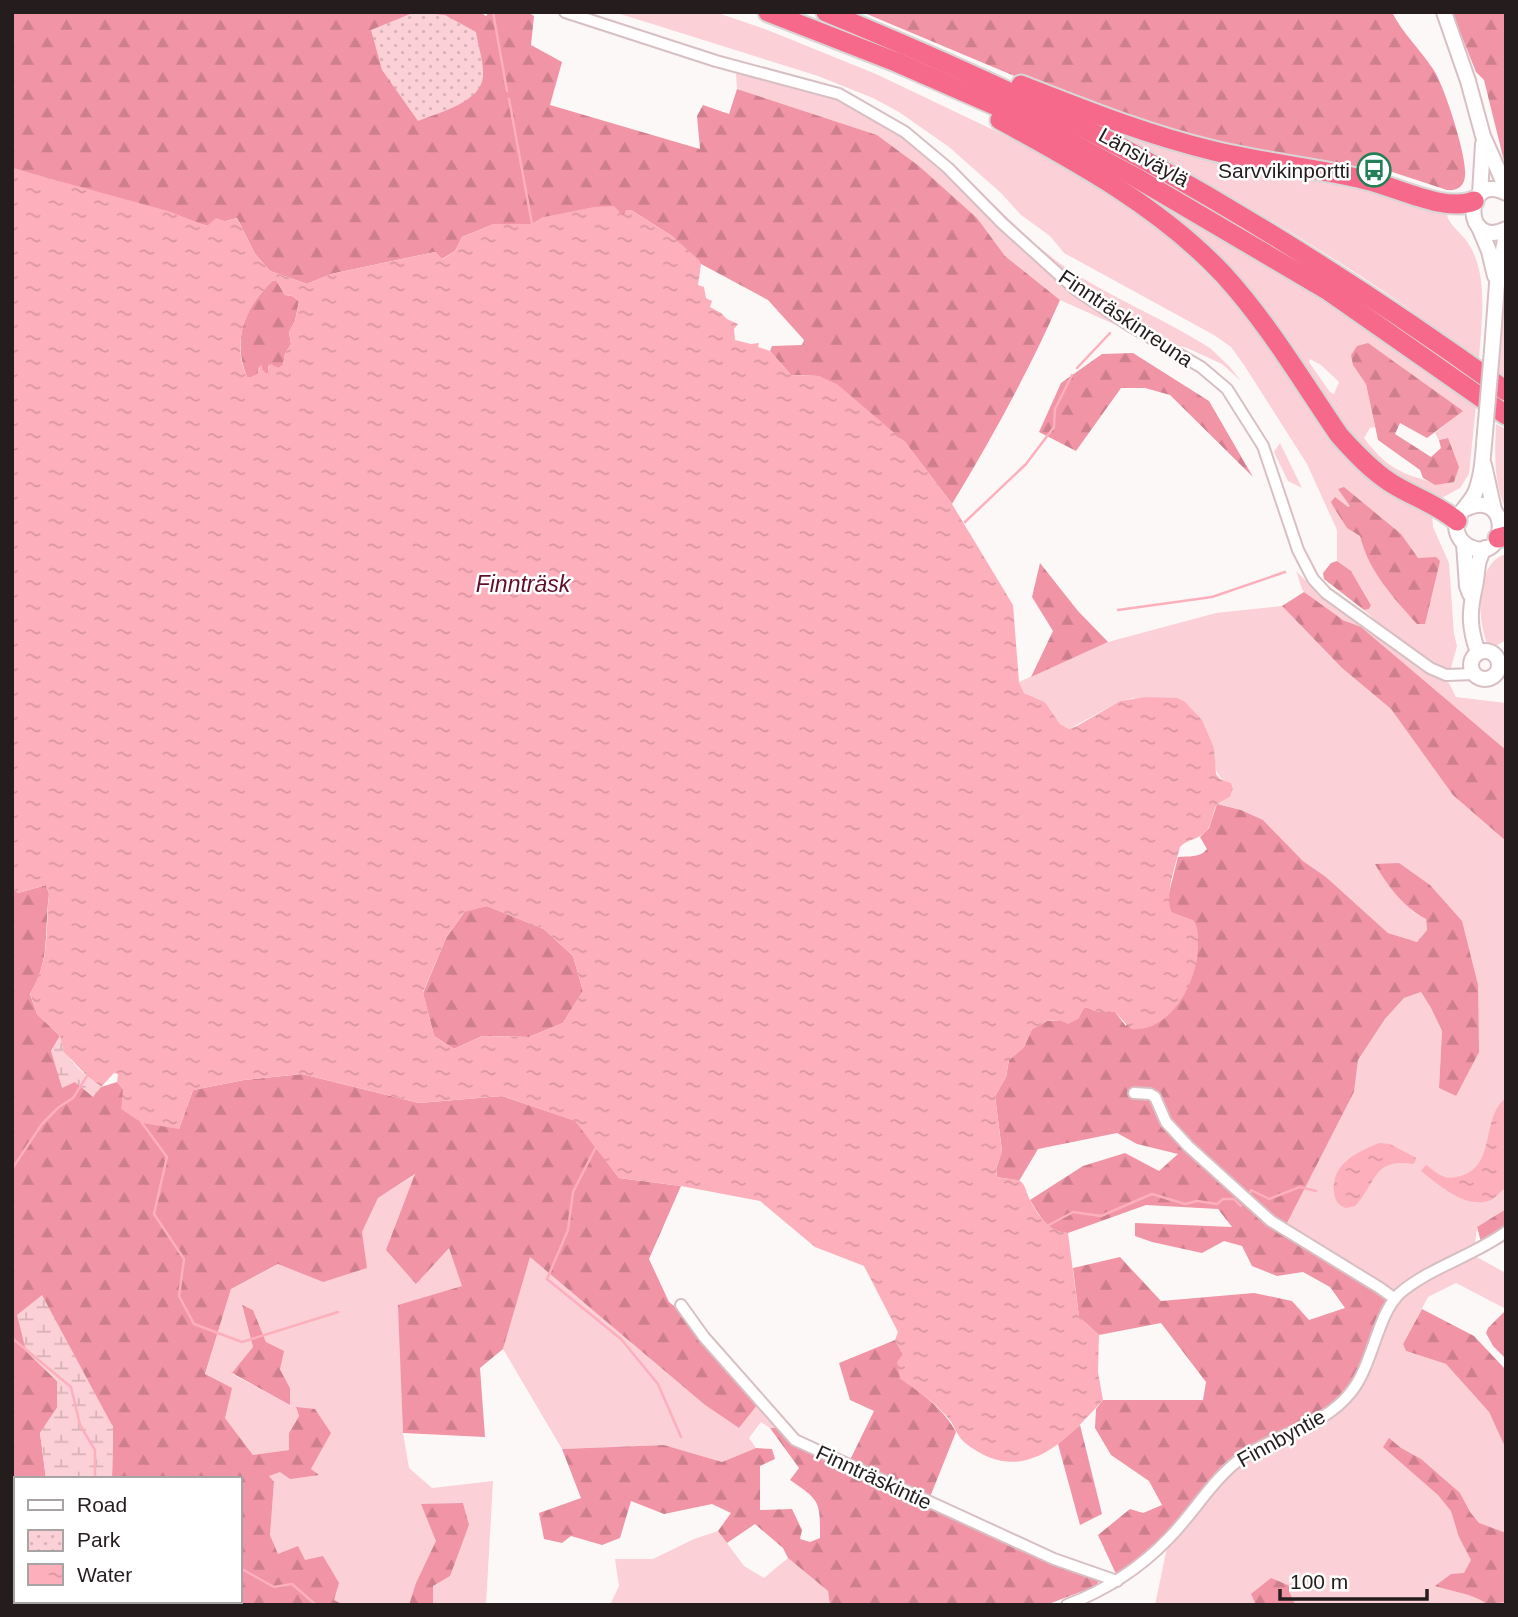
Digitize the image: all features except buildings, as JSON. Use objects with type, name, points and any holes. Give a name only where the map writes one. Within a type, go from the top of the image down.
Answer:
[{"type":"highway","name":"Länsiväylä","points":[[768,12],[896,62],[1031,121],[1223,227],[1370,319],[1506,415]]},
{"type":"highway","name":"Länsiväylä","points":[[826,12],[909,46],[1147,162],[1233,211],[1394,311],[1506,391]]},
{"type":"highway","points":[[909,46],[1168,139],[1215,151],[1375,181],[1445,204],[1464,205],[1477,198]]},
{"type":"highway","points":[[896,62],[1103,178],[1174,229],[1224,275],[1247,302],[1339,435],[1355,453],[1393,484],[1461,515]]},
{"type":"main road","points":[[1444,12],[1468,81],[1483,136],[1506,190],[1491,189],[1477,198]]},
{"type":"main road","points":[[1483,136],[1483,171],[1472,213],[1489,251],[1497,284]]},
{"type":"main road","points":[[1479,227],[1490,233],[1506,231],[1497,284],[1483,460],[1475,492],[1461,515],[1457,533],[1464,543],[1474,549],[1496,541]]},
{"type":"main road","points":[[1471,597],[1479,558],[1496,541],[1501,523],[1493,510],[1483,460]]},
{"type":"main road","points":[[1461,515],[1480,505],[1493,510]]},
{"type":"main road","points":[[1464,543],[1467,586],[1471,597],[1471,624],[1478,653]]},
{"type":"main road","points":[[1486,651],[1496,657],[1499,680],[1482,679],[1474,674],[1472,660],[1478,653],[1486,651]]},
{"type":"street","name":"Finnträskinreuna","points":[[565,12],[716,61],[839,94],[905,132],[948,168],[1002,223],[1075,289],[1201,368],[1227,389],[1263,446],[1298,550],[1313,579],[1326,593],[1430,668],[1446,675],[1474,674]]},
{"type":"street","points":[[1134,1093],[1150,1094],[1154,1097],[1166,1122],[1188,1146],[1271,1221],[1395,1299]]},
{"type":"street","name":"Finnbyntie","points":[[1067,1605],[1097,1593],[1143,1562],[1240,1459],[1317,1421],[1335,1408],[1350,1394],[1366,1368],[1386,1313],[1395,1299],[1411,1285],[1506,1232]]},
{"type":"street","name":"Finnträskintie","points":[[681,1305],[704,1337],[795,1440],[1054,1559],[1117,1581]]},
{"type":"green space","points":[[12,12],[480,12],[486,16],[489,12],[528,12],[534,16],[531,45],[562,62],[550,105],[700,149],[697,116],[703,105],[729,114],[737,89],[877,135],[919,166],[977,218],[1005,256],[1060,300],[1009,404],[952,504],[905,442],[819,376],[791,375],[770,351],[772,346],[802,345],[804,340],[768,300],[701,264],[672,236],[631,210],[623,216],[544,217],[532,224],[494,224],[462,237],[455,251],[442,259],[435,252],[331,274],[307,284],[270,271],[255,254],[237,218],[208,226],[12,168]]},
{"type":"green space","points":[[415,12],[445,15],[476,32],[483,71],[481,85],[467,100],[418,121],[382,70],[371,30]]},
{"type":"green space","points":[[614,12],[715,12],[765,29],[876,74],[1031,148],[1089,180],[1136,211],[1164,233],[1231,297],[1261,333],[1329,435],[1432,512],[1433,527],[1449,563],[1457,646],[1451,668],[1447,670],[1414,652],[1364,610],[1369,609],[1371,604],[1351,571],[1337,561],[1337,530],[1307,464],[1231,347],[1214,335],[1064,253],[1050,236],[1021,215],[1001,193],[949,147],[899,112],[873,98],[818,76]]},
{"type":"green space","points":[[862,12],[1392,12],[1438,77],[1463,154],[1464,180],[1459,188],[1447,190],[1374,166],[1359,168],[1288,158],[1182,136],[1048,90]]},
{"type":"green space","points":[[1452,12],[1506,12],[1506,169],[1484,80],[1476,72]]},
{"type":"green space","points":[[735,61],[852,102],[917,136],[955,167],[1045,252],[1100,289],[1210,348],[1241,381],[1222,364],[1187,348],[1136,334],[1060,300],[1005,256],[977,218],[919,166],[877,135],[737,89]]},
{"type":"green space","points":[[1099,124],[1446,211],[1450,221],[1470,246],[1480,273],[1482,317],[1479,360],[1377,287],[1298,236]]},
{"type":"green space","points":[[1136,191],[1292,280],[1476,405],[1469,474],[1460,488],[1440,499],[1430,496],[1364,456],[1278,335]],"holes":[[[1357,346],[1462,411],[1435,433],[1439,440],[1448,438],[1435,485],[1396,469],[1364,438],[1370,428],[1375,427],[1366,384],[1351,355]],[[1310,359],[1321,365],[1339,382],[1334,394],[1309,362]]]},
{"type":"green space","points":[[1506,257],[1506,378],[1497,372]]},
{"type":"green space","points":[[276,280],[285,295],[299,301],[295,321],[289,332],[291,344],[283,365],[279,368],[268,366],[269,373],[266,374],[259,367],[258,374],[247,377],[241,350],[243,325],[254,302],[272,281]]},
{"type":"green space","points":[[1368,343],[1463,411],[1427,438],[1400,423],[1395,434],[1431,457],[1441,448],[1439,440],[1448,438],[1459,467],[1454,482],[1435,485],[1423,478],[1420,470],[1378,440],[1366,384],[1353,365],[1351,355],[1357,346]]},
{"type":"green space","points":[[1133,353],[1209,401],[1253,477],[1170,395],[1145,388],[1121,388],[1076,451],[1039,432],[1061,383],[1102,354]]},
{"type":"green space","points":[[1496,424],[1506,429],[1506,510],[1497,478]]},
{"type":"green space","points":[[1280,443],[1302,488],[1288,481],[1274,452]]},
{"type":"green space","points":[[1344,487],[1401,534],[1418,558],[1436,557],[1440,561],[1425,624],[1417,624],[1391,594],[1369,561],[1360,536],[1347,528],[1333,506],[1331,502],[1335,497],[1350,506],[1338,489]]},
{"type":"green space","points":[[1506,554],[1506,640],[1494,647],[1487,643],[1484,633],[1481,592],[1489,568],[1496,559]]},
{"type":"green space","points":[[1337,561],[1351,571],[1371,605],[1369,609],[1364,610],[1324,579],[1323,573],[1331,563]]},
{"type":"green space","points":[[1040,563],[1078,611],[1108,642],[1031,677],[1053,631],[1032,597]]},
{"type":"green space","points":[[1296,571],[1407,659],[1449,683],[1456,697],[1506,703],[1506,750],[1361,627],[1338,617],[1309,598]]},
{"type":"green space","points":[[1304,592],[1343,620],[1361,627],[1506,750],[1506,841],[1453,795],[1391,709],[1342,668],[1282,606]]},
{"type":"green space","points":[[1282,606],[1342,668],[1391,709],[1423,753],[1506,841],[1506,1209],[1477,1227],[1474,1252],[1471,1254],[1506,1273],[1506,1309],[1456,1283],[1428,1297],[1403,1344],[1406,1351],[1446,1364],[1489,1412],[1506,1449],[1506,1605],[1155,1605],[1169,1538],[1225,1472],[1386,1313],[1284,1229],[1354,1092],[1358,1060],[1385,1019],[1404,998],[1421,992],[1431,1008],[1442,1031],[1439,1088],[1456,1096],[1462,921],[1384,879],[1413,912],[1426,919],[1427,930],[1417,942],[1388,933],[1326,877],[1303,861],[1263,820],[1241,810],[1217,804],[1230,797],[1233,787],[1218,774],[1214,748],[1134,698],[1120,701],[1069,729],[1060,724],[1045,702],[1024,693],[1019,682],[1108,642],[1216,613]]},
{"type":"green space","points":[[1217,804],[1241,810],[1263,820],[1303,861],[1326,877],[1388,933],[1417,942],[1427,930],[1426,919],[1410,909],[1397,895],[1375,864],[1399,863],[1430,885],[1462,921],[1478,985],[1479,1052],[1456,1096],[1439,1088],[1442,1031],[1421,992],[1404,998],[1385,1019],[1358,1060],[1354,1092],[1284,1229],[1395,1299],[1366,1368],[1335,1408],[1254,1450],[1169,1538],[1116,1574],[1098,1535],[1130,1509],[1143,1513],[1162,1505],[1149,1481],[1111,1455],[1095,1428],[1096,1409],[1103,1400],[1203,1400],[1206,1382],[1161,1323],[1099,1335],[1079,1317],[1073,1268],[1120,1257],[1161,1301],[1254,1293],[1292,1301],[1309,1320],[1345,1308],[1330,1287],[1303,1272],[1277,1276],[1252,1266],[1242,1246],[1224,1241],[1202,1253],[1135,1236],[1135,1223],[1232,1227],[1218,1209],[1146,1205],[1068,1233],[1049,1226],[1030,1200],[1083,1166],[1125,1153],[1159,1171],[1178,1154],[1137,1144],[1117,1133],[1038,1149],[1019,1181],[997,1177],[996,1169],[1002,1151],[995,1096],[1006,1077],[1009,1060],[1024,1047],[1032,1029],[1047,1021],[1078,1019],[1086,1007],[1098,1012],[1115,1012],[1126,1026],[1177,916],[1171,912],[1167,901],[1178,857],[1197,855],[1207,849],[1200,837],[1209,828]]},
{"type":"green space","points":[[46,885],[49,894],[46,945],[41,969],[30,994],[37,1014],[60,1036],[51,1051],[75,1082],[93,1096],[101,1087],[117,1082],[179,1129],[193,1090],[244,1080],[302,1074],[419,1103],[502,1096],[576,1121],[619,1178],[681,1186],[649,1259],[669,1302],[678,1309],[758,1404],[739,1428],[705,1405],[530,1257],[503,1349],[480,1368],[485,1437],[403,1433],[398,1305],[462,1286],[449,1248],[416,1284],[386,1250],[415,1174],[378,1198],[362,1232],[367,1268],[323,1282],[278,1264],[231,1289],[205,1374],[232,1388],[225,1418],[253,1455],[289,1450],[289,1433],[299,1416],[296,1407],[315,1409],[331,1433],[311,1469],[319,1475],[290,1479],[280,1472],[269,1476],[274,1482],[270,1535],[278,1554],[298,1546],[305,1560],[323,1556],[339,1583],[334,1600],[344,1605],[12,1605],[12,888],[18,893]]},
{"type":"green space","points":[[487,906],[544,929],[573,956],[583,991],[563,1023],[529,1037],[482,1036],[454,1049],[434,1036],[423,993],[446,938],[465,911]]},
{"type":"green space","points":[[60,1036],[70,1059],[101,1087],[93,1097],[75,1082],[62,1088],[51,1051]]},
{"type":"green space","points":[[416,1174],[449,1247],[463,1286],[399,1305],[403,1433],[409,1468],[432,1488],[493,1481],[486,1605],[433,1605],[433,1586],[469,1526],[463,1503],[432,1552],[409,1605],[344,1605],[333,1600],[305,1560],[278,1554],[270,1535],[274,1482],[268,1476],[280,1472],[318,1475],[311,1469],[331,1433],[296,1408],[299,1416],[289,1433],[289,1450],[253,1455],[225,1418],[205,1375],[231,1289],[279,1264],[323,1282],[362,1232],[378,1198]],"holes":[[[242,1306],[253,1310],[290,1388],[290,1405],[232,1374],[253,1347]]]},
{"type":"green space","points":[[1506,1209],[1506,1225],[1481,1242],[1477,1227]]},
{"type":"green space","points":[[529,1256],[705,1405],[739,1428],[758,1404],[776,1428],[770,1428],[761,1422],[749,1438],[756,1448],[722,1462],[664,1445],[562,1449],[503,1349]]},
{"type":"green space","points":[[42,1295],[113,1427],[112,1477],[46,1477],[40,1433],[57,1408],[57,1381],[26,1351],[17,1315]]},
{"type":"green space","points":[[242,1305],[253,1310],[266,1342],[284,1351],[280,1369],[290,1388],[290,1405],[232,1373],[253,1347]]},
{"type":"green space","points":[[1422,1309],[1474,1336],[1506,1370],[1506,1449],[1489,1412],[1446,1364],[1406,1351],[1403,1344]]},
{"type":"green space","points":[[1506,1310],[1506,1359],[1493,1346],[1486,1333]]},
{"type":"green space","points":[[895,1340],[903,1354],[900,1378],[939,1409],[956,1432],[930,1497],[849,1462],[874,1411],[850,1400],[839,1363]]},
{"type":"green space","points":[[1080,1425],[1102,1514],[1080,1525],[1058,1444]]},
{"type":"green space","points":[[770,1428],[776,1428],[826,1462],[927,1505],[1033,1556],[1099,1581],[1096,1586],[1046,1605],[830,1605],[828,1591],[788,1558],[783,1548],[755,1524],[727,1543],[718,1531],[731,1513],[712,1504],[664,1514],[631,1501],[620,1538],[602,1545],[571,1536],[562,1543],[544,1539],[539,1513],[581,1498],[562,1449],[664,1445],[722,1462],[756,1448],[772,1449],[775,1459],[760,1466],[760,1510],[792,1509],[802,1530],[800,1539],[810,1542],[820,1538],[817,1503],[790,1480],[799,1468]]},
{"type":"green space","points":[[1389,1438],[1421,1459],[1460,1493],[1479,1523],[1506,1533],[1506,1602],[1487,1604],[1469,1595],[1435,1586],[1451,1574],[1464,1573],[1471,1560],[1459,1537],[1451,1511],[1438,1495],[1383,1447]]},
{"type":"green space","points":[[463,1503],[469,1525],[450,1576],[433,1586],[433,1605],[409,1605],[416,1583],[436,1541],[421,1504]]},
{"type":"green space","points":[[718,1531],[744,1566],[764,1578],[788,1558],[828,1591],[830,1605],[610,1605],[619,1586],[615,1559],[653,1559],[694,1539]]},
{"type":"green space","points":[[1271,1578],[1290,1586],[1289,1591],[1295,1605],[1256,1605],[1251,1594]]},
{"type":"water","name":"Finnträsk","points":[[12,168],[168,211],[207,226],[216,218],[225,221],[237,218],[255,254],[270,271],[307,284],[331,274],[435,252],[443,259],[455,251],[462,237],[494,224],[532,224],[544,217],[594,207],[614,206],[623,216],[626,210],[631,210],[672,236],[699,260],[701,264],[698,285],[704,287],[706,298],[712,301],[710,307],[738,324],[734,329],[735,340],[759,343],[758,347],[770,351],[791,375],[819,376],[837,384],[905,442],[952,504],[1013,605],[1019,682],[1024,693],[1045,702],[1060,724],[1069,729],[1120,701],[1146,697],[1177,698],[1185,702],[1202,720],[1214,748],[1216,774],[1220,779],[1231,783],[1233,788],[1230,797],[1217,804],[1211,823],[1202,835],[1180,847],[1173,872],[1169,896],[1171,912],[1193,920],[1198,935],[1194,973],[1180,1002],[1158,1022],[1145,1028],[1131,1029],[1115,1012],[1098,1012],[1086,1007],[1078,1019],[1068,1024],[1059,1020],[1047,1021],[1032,1029],[1024,1047],[1009,1060],[1006,1077],[995,1096],[1002,1152],[996,1169],[997,1177],[1022,1182],[1035,1209],[1044,1220],[1054,1229],[1068,1233],[1079,1317],[1099,1335],[1098,1372],[1103,1400],[1057,1445],[1041,1455],[1023,1461],[1005,1461],[985,1455],[964,1442],[944,1413],[900,1378],[897,1362],[903,1354],[895,1340],[898,1332],[864,1266],[815,1247],[760,1201],[619,1178],[575,1121],[502,1096],[419,1103],[302,1074],[244,1080],[193,1090],[179,1129],[142,1123],[121,1109],[123,1089],[117,1082],[118,1074],[114,1073],[101,1087],[64,1052],[60,1036],[37,1014],[30,993],[37,981],[44,957],[49,894],[46,885],[18,893],[12,888]],"holes":[[[276,280],[285,295],[292,296],[299,302],[295,321],[289,332],[291,344],[283,365],[278,368],[268,365],[269,372],[266,374],[261,363],[258,373],[247,377],[240,351],[243,326],[254,302],[272,281]],[[487,906],[544,929],[573,956],[583,991],[563,1023],[529,1037],[482,1036],[454,1049],[434,1036],[423,992],[446,938],[464,912]]]},
{"type":"water","points":[[1506,1098],[1506,1187],[1494,1198],[1482,1202],[1463,1199],[1444,1189],[1421,1171],[1426,1165],[1440,1175],[1451,1178],[1472,1170],[1480,1162],[1493,1117]]},
{"type":"water","points":[[1379,1143],[1390,1144],[1416,1158],[1415,1162],[1390,1165],[1382,1169],[1355,1206],[1346,1208],[1336,1200],[1334,1182],[1337,1174],[1347,1160]]},
{"type":"waterway","points":[[493,12],[507,91]]},
{"type":"waterway","points":[[509,99],[532,224]]},
{"type":"waterway","points":[[1077,368],[1110,333]]},
{"type":"waterway","points":[[965,522],[1026,464],[1054,427],[1055,409],[1072,375]]},
{"type":"waterway","points":[[1118,610],[1212,597],[1285,572]]},
{"type":"waterway","points":[[12,1169],[42,1124],[59,1107],[73,1098],[87,1076]]},
{"type":"waterway","points":[[142,1123],[167,1157],[154,1214],[184,1259],[179,1296],[194,1324],[242,1342],[338,1312]]},
{"type":"waterway","points":[[596,1147],[573,1192],[568,1230],[547,1279],[621,1339],[658,1384],[681,1437]]},
{"type":"waterway","points":[[1250,1193],[1251,1190],[1269,1199],[1300,1187],[1316,1191]]},
{"type":"waterway","points":[[1047,1226],[1073,1212],[1101,1216],[1152,1194],[1185,1204],[1197,1201],[1217,1204],[1223,1199],[1234,1199],[1241,1206]]},
{"type":"waterway","points":[[12,1338],[71,1387],[80,1425],[95,1450],[95,1477]]},
{"type":"waterway","points":[[242,1569],[274,1587],[292,1584],[316,1605]]},
{"type":"place","name":"Sarvvikinportti","points":[[1374,170]]}]
